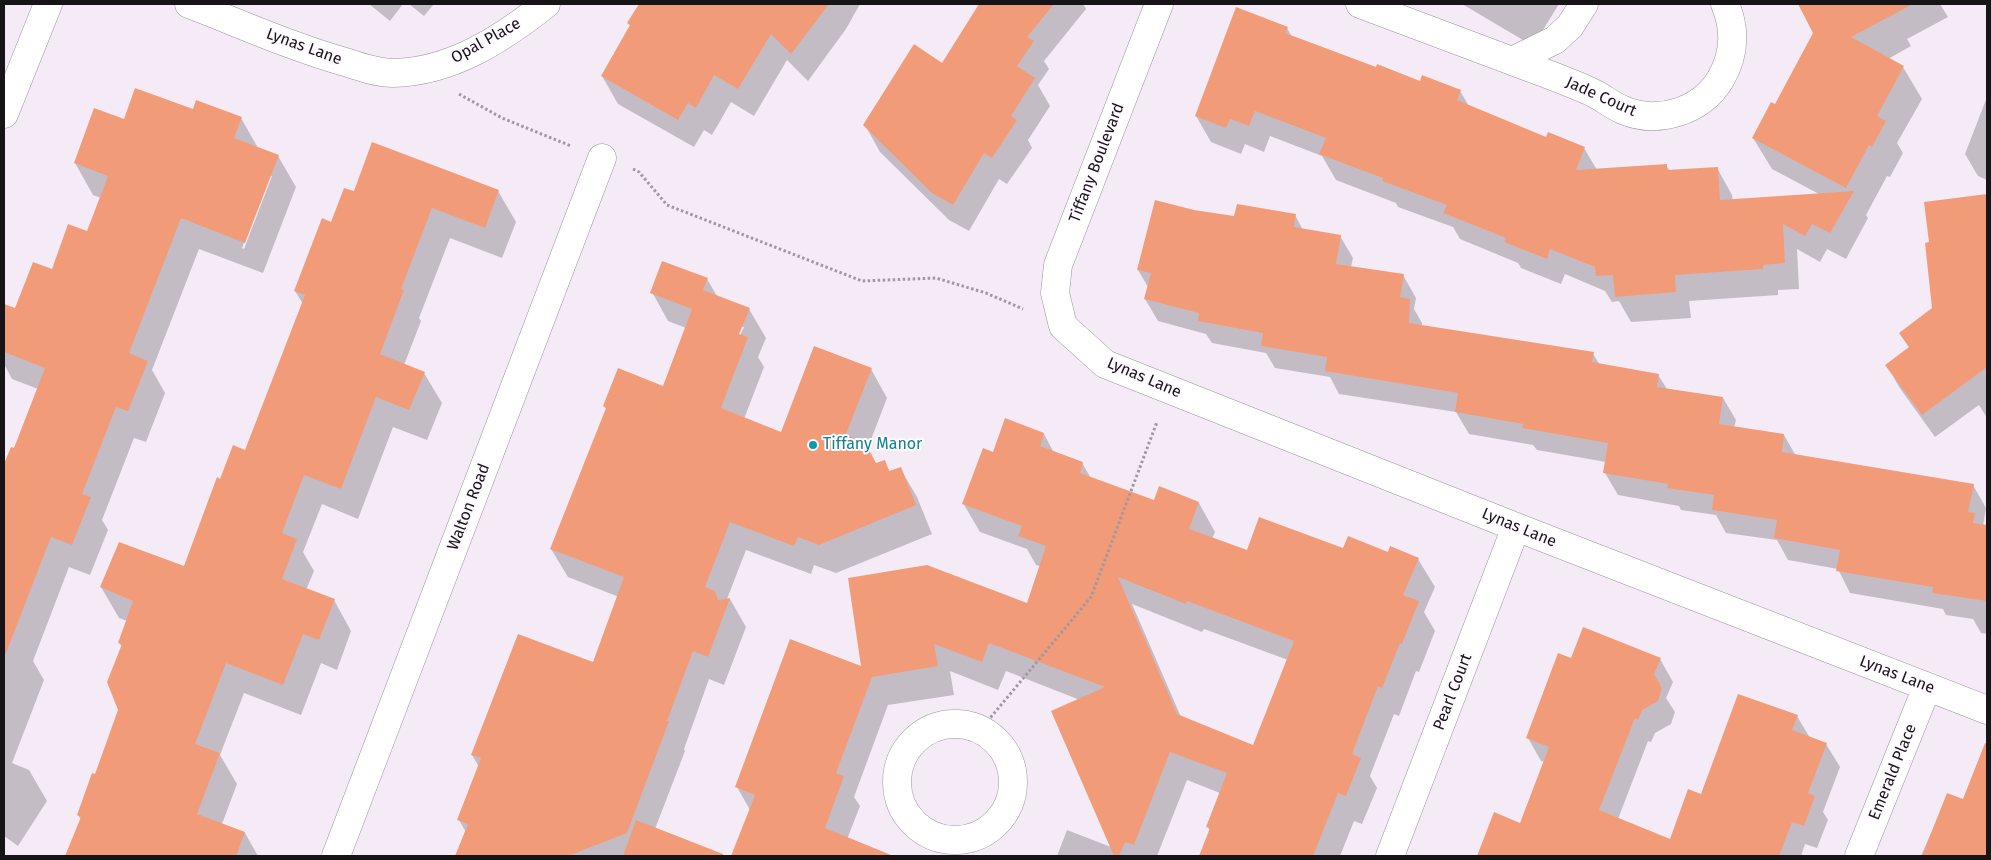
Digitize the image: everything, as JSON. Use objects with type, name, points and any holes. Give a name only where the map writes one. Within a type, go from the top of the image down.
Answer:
[{"type":"street","points":[[4,114],[48,4]]},
{"type":"street","name":"Lynas Lane","points":[[189,4],[310,51],[370,70],[392,73],[422,70]]},
{"type":"street","name":"Opal Place","points":[[422,70],[456,61],[487,45],[523,23],[546,4]]},
{"type":"street","name":"Tiffany Boulevard","points":[[1063,326],[1055,293],[1058,265],[1159,4]]},
{"type":"street","name":"Jade Court","points":[[1360,4],[1568,81],[1602,96],[1623,110],[1648,116],[1673,115],[1696,105],[1715,89],[1728,68],[1734,43],[1731,18],[1725,4]]},
{"type":"street","points":[[1512,61],[1555,40],[1570,26],[1584,4]]},
{"type":"street","name":"Walton Road","points":[[336,856],[602,158]]},
{"type":"street","name":"Lynas Lane","points":[[1063,326],[1105,364],[1516,527],[1987,710]]},
{"type":"street","name":"Pearl Court","points":[[1390,856],[1516,527]]},
{"type":"street","name":"Emerald Place","points":[[1859,856],[1927,687]]},
{"type":"street","points":[[946,724],[964,724],[981,729],[995,738],[1006,752],[1012,768],[1014,785],[1010,803],[1001,819],[987,832],[970,839],[930,846],[905,812],[898,794],[897,775],[902,757],[913,741],[928,730],[946,724]]},
{"type":"path","points":[[422,70],[463,97],[502,118],[639,172],[667,205],[862,282],[936,278],[986,293],[1063,326]]},
{"type":"path","points":[[981,729],[1092,597],[1155,425],[1175,391]]},
{"type":"building","points":[[639,4],[829,4],[791,54],[771,34],[738,89],[714,75],[696,108],[688,103],[678,120],[601,76],[630,25],[627,23]]},
{"type":"building","points":[[979,4],[1054,4],[1027,37],[1034,41],[1017,66],[1035,78],[1011,116],[1017,120],[992,158],[984,153],[953,205],[932,193],[863,125],[914,44],[942,63]]},
{"type":"building","points":[[1798,4],[1913,4],[1851,37],[1904,66],[1877,116],[1886,121],[1872,147],[1869,145],[1846,188],[1752,138],[1771,102],[1775,104],[1813,33]]},
{"type":"building","points":[[1236,7],[1288,27],[1285,33],[1376,67],[1377,64],[1420,81],[1422,75],[1461,90],[1457,100],[1546,137],[1548,132],[1585,147],[1576,170],[1667,164],[1667,170],[1718,167],[1720,200],[1854,191],[1830,233],[1812,224],[1805,236],[1783,224],[1785,263],[1763,265],[1763,269],[1675,275],[1676,292],[1615,297],[1613,275],[1596,276],[1595,267],[1550,249],[1547,259],[1504,242],[1506,238],[1443,213],[1447,205],[1382,181],[1383,178],[1319,154],[1326,138],[1255,111],[1249,126],[1230,119],[1226,128],[1195,116]]},
{"type":"building","points":[[135,88],[193,109],[196,100],[242,117],[234,138],[279,155],[245,243],[181,218],[129,353],[148,361],[128,411],[116,407],[82,494],[91,497],[72,545],[51,537],[6,653],[4,653],[4,464],[11,447],[14,448],[45,368],[4,352],[4,304],[15,308],[33,262],[52,269],[68,224],[87,231],[108,176],[74,163],[94,108],[124,119]]},
{"type":"building","points":[[372,142],[499,190],[485,228],[432,208],[401,289],[404,290],[380,354],[425,372],[409,410],[376,397],[341,489],[304,475],[282,533],[297,539],[282,579],[335,599],[319,640],[303,634],[283,685],[226,663],[195,744],[220,753],[197,814],[245,832],[236,856],[65,856],[81,817],[77,815],[92,773],[95,774],[118,710],[107,682],[122,644],[118,643],[133,601],[100,587],[119,542],[184,566],[217,477],[220,479],[233,445],[245,450],[305,295],[294,291],[322,218],[331,222],[344,188],[354,191]]},
{"type":"building","points":[[1987,194],[1987,367],[1922,415],[1885,365],[1909,347],[1899,333],[1932,308],[1925,243],[1929,242],[1924,202]]},
{"type":"building","points":[[1155,200],[1194,210],[1234,216],[1237,204],[1296,214],[1294,227],[1341,235],[1336,264],[1404,274],[1400,297],[1410,299],[1409,323],[1594,352],[1592,362],[1659,374],[1657,387],[1723,397],[1719,424],[1784,434],[1782,452],[1974,484],[1968,512],[1975,513],[1973,523],[1987,525],[1987,601],[1932,593],[1933,587],[1836,571],[1840,550],[1774,538],[1777,520],[1712,510],[1714,495],[1667,488],[1668,484],[1603,473],[1608,443],[1522,428],[1523,424],[1455,412],[1458,393],[1325,371],[1327,357],[1261,346],[1263,333],[1198,321],[1199,313],[1144,299],[1151,273],[1137,270]]},
{"type":"building","points":[[662,261],[708,278],[703,290],[750,308],[739,334],[748,337],[721,408],[781,432],[814,346],[872,368],[846,434],[866,444],[876,463],[885,460],[889,471],[901,467],[916,505],[819,545],[798,537],[794,546],[730,522],[705,587],[715,591],[718,600],[730,598],[708,657],[693,651],[627,833],[568,856],[455,856],[468,824],[457,820],[481,758],[471,755],[518,634],[593,662],[624,577],[550,549],[606,408],[603,406],[618,368],[663,386],[692,309],[650,293]]},
{"type":"building","points":[[1005,418],[1044,433],[1040,446],[1083,462],[1080,473],[1154,500],[1159,486],[1199,502],[1189,529],[1247,550],[1259,517],[1343,548],[1348,536],[1388,552],[1390,546],[1419,558],[1403,595],[1419,601],[1382,688],[1378,686],[1352,754],[1361,758],[1346,796],[1338,793],[1313,856],[1199,856],[1210,828],[1206,827],[1227,773],[1170,752],[1134,845],[1125,842],[1119,856],[1114,856],[1051,711],[1105,687],[989,643],[982,662],[934,644],[938,666],[872,677],[836,773],[844,776],[825,828],[891,856],[731,856],[755,795],[735,787],[790,639],[861,666],[848,578],[927,565],[1027,603],[1046,546],[1018,536],[1022,526],[962,504],[983,448],[993,452]],"holes":[[[1118,577],[1186,604],[1187,601],[1294,641],[1253,745],[1177,714]]]},
{"type":"building","points":[[1583,627],[1661,658],[1654,674],[1662,688],[1658,701],[1642,710],[1638,720],[1635,718],[1599,810],[1670,839],[1688,789],[1701,794],[1738,694],[1798,715],[1792,730],[1827,743],[1808,793],[1815,796],[1804,826],[1792,822],[1779,856],[1477,856],[1494,812],[1520,823],[1549,747],[1526,738],[1558,653],[1571,658]]},
{"type":"building","points":[[1985,743],[1987,744],[1987,856],[1922,856],[1947,793],[1963,799]]},
{"type":"building","points":[[636,820],[723,854],[723,856],[623,856]]},
{"type":"place","name":"Tiffany Manor","points":[[813,445]]}]
